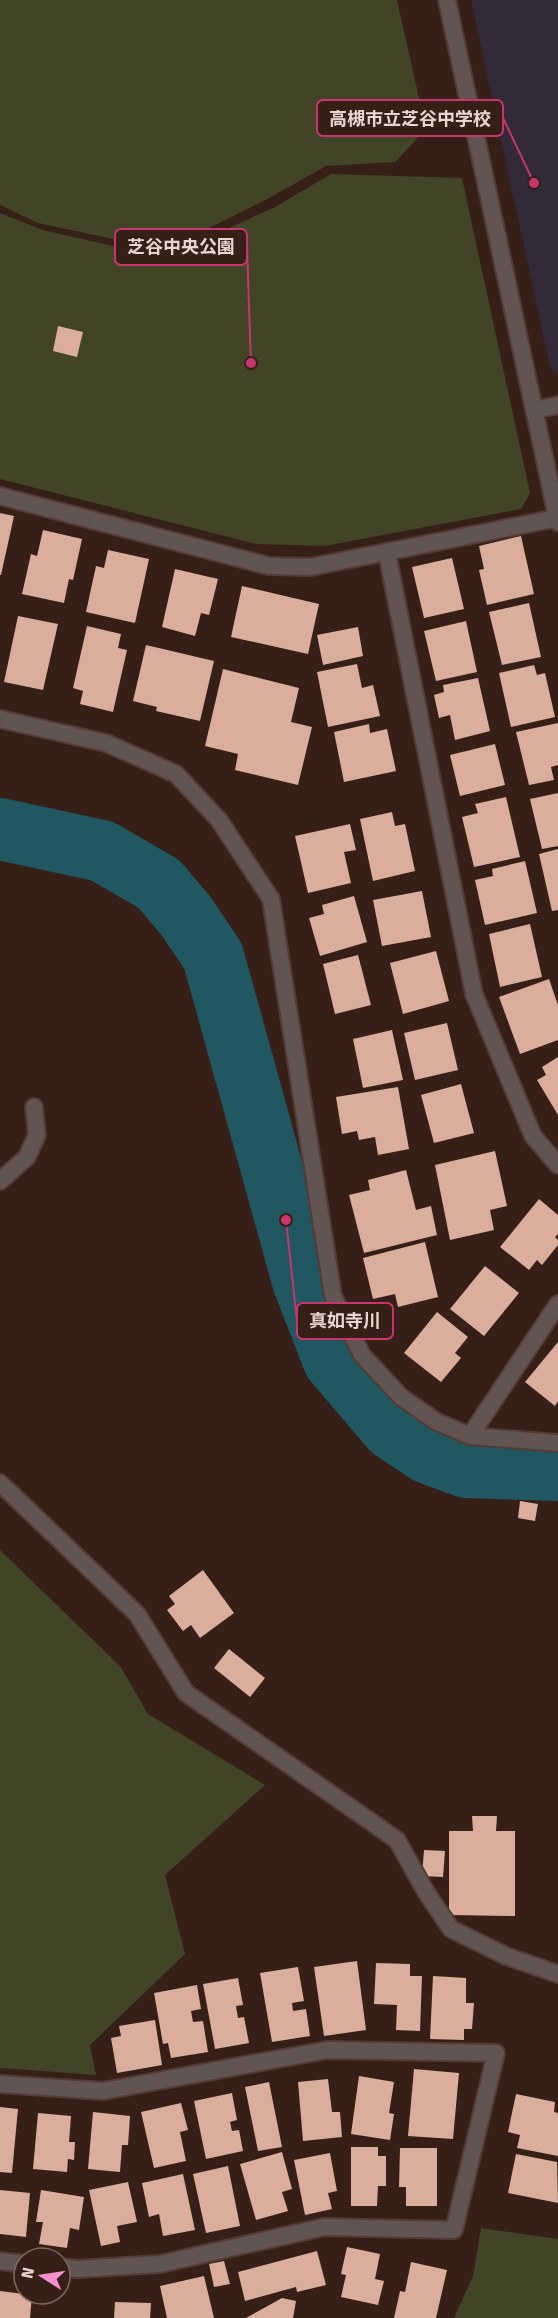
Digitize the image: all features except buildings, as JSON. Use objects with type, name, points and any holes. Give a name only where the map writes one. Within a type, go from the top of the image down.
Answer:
[{"type":"street","points":[[0,496],[269,566],[311,567],[558,520],[447,0]]},
{"type":"street","points":[[535,410],[558,405]]},
{"type":"street","points":[[387,553],[474,994],[533,1136],[558,1165]]},
{"type":"street","points":[[0,719],[106,743],[176,774],[219,820],[271,899],[333,1296],[362,1354],[400,1397],[437,1422],[470,1436],[558,1443]]},
{"type":"street","points":[[0,1181],[27,1157],[37,1135],[34,1107]]},
{"type":"street","points":[[470,1436],[558,1304]]},
{"type":"street","points":[[0,1483],[137,1614],[186,1693],[397,1840],[426,1892],[451,1929],[506,1956],[558,1974]]},
{"type":"street","points":[[0,2084],[103,2091],[327,2050],[496,2053],[454,2230],[324,2227],[160,2264],[72,2269]]},
{"type":"shaded area","points":[[471,0],[558,0],[558,375],[550,367]]},
{"type":"green space","points":[[0,0],[397,0],[426,129],[395,162],[326,166],[271,197],[187,239],[113,239],[38,223],[0,205]]},
{"type":"green space","points":[[331,174],[462,178],[530,493],[521,509],[325,546],[256,544],[0,479],[0,213],[43,230],[117,247],[185,248],[275,207]]},
{"type":"green space","points":[[0,1550],[120,1666],[148,1714],[265,1785],[165,1875],[185,1954],[90,2045],[96,2075],[0,2068]]},
{"type":"green space","points":[[481,2228],[558,2239],[558,2318],[454,2318],[473,2276]]},
{"type":"waterway","points":[[0,829],[102,851],[159,884],[186,916],[213,956],[303,1281],[334,1361],[392,1429],[428,1453],[466,1467],[558,1470]]},
{"type":"place","name":"高槻市立芝谷中学校","points":[[534,183]]},
{"type":"place","name":"芝谷中央公園","points":[[251,363]]},
{"type":"place","name":"真如寺川","points":[[286,1220]]}]
